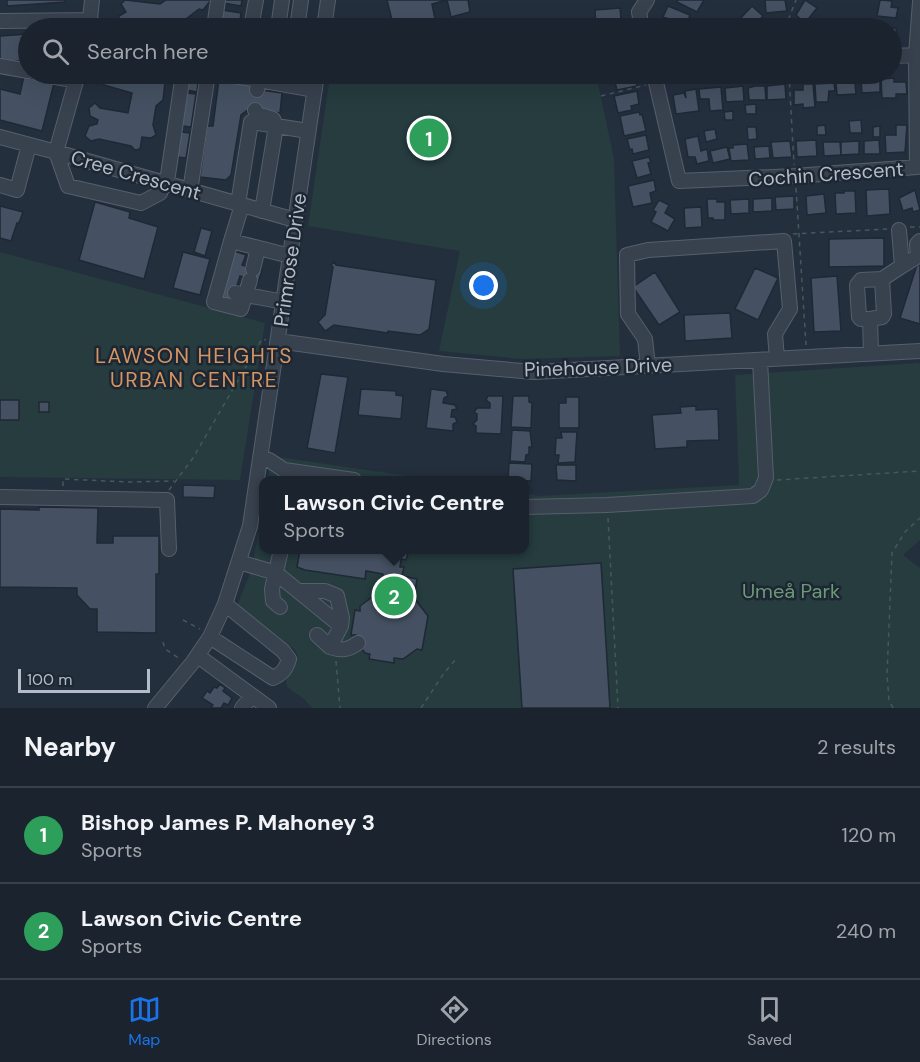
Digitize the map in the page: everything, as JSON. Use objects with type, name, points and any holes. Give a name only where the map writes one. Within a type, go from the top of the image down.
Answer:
[{"type":"street","points":[[90,18],[92,0]]},
{"type":"street","points":[[215,18],[218,0]]},
{"type":"street","points":[[253,18],[256,0]]},
{"type":"street","points":[[279,18],[282,0]]},
{"type":"street","points":[[298,18],[301,0]]},
{"type":"street","points":[[325,18],[328,0]]},
{"type":"street","points":[[640,18],[639,12],[647,0]]},
{"type":"street","name":"Cochin Crescent","points":[[651,84],[679,181],[795,176],[917,167],[916,55],[920,2]]},
{"type":"street","points":[[0,21],[18,22]]},
{"type":"street","points":[[902,56],[916,55]]},
{"type":"street","points":[[0,66],[18,69]]},
{"type":"street","name":"Cree Crescent","points":[[75,84],[56,152],[295,219]]},
{"type":"street","points":[[0,137],[56,152],[68,186],[141,203],[160,193],[165,184],[182,84]]},
{"type":"street","points":[[190,191],[206,84]]},
{"type":"street","points":[[255,84],[315,90]]},
{"type":"street","name":"Primrose Drive","points":[[155,708],[198,656],[205,633],[225,604],[250,526],[261,459],[272,340],[284,302],[316,84]]},
{"type":"street","points":[[255,110],[257,114],[273,119],[276,126],[262,211]]},
{"type":"street","points":[[230,292],[231,241],[240,205],[251,122],[308,131]]},
{"type":"street","points":[[0,185],[17,190],[29,145]]},
{"type":"street","points":[[899,230],[902,266]]},
{"type":"street","points":[[231,241],[290,256]]},
{"type":"street","points":[[648,366],[645,339],[628,314],[627,255],[648,250],[784,241],[790,309],[775,334],[777,359]]},
{"type":"street","points":[[882,279],[884,315],[861,319],[857,285],[861,280],[882,279],[918,256],[917,243],[920,241]]},
{"type":"street","points":[[230,292],[251,274],[258,248]]},
{"type":"street","points":[[230,292],[284,302]]},
{"type":"street","points":[[870,319],[871,354]]},
{"type":"street","name":"Pinehouse Drive","points":[[272,340],[442,364],[534,372],[920,351]]},
{"type":"street","points":[[529,507],[749,498],[761,490],[766,477],[760,360]]},
{"type":"street","points":[[261,459],[268,460],[294,476]]},
{"type":"street","points":[[0,497],[167,500],[169,549]]},
{"type":"street","points":[[280,554],[272,589],[273,601],[280,608]]},
{"type":"street","points":[[239,562],[276,573],[341,626]]},
{"type":"street","points":[[299,591],[325,591],[337,596],[342,618],[334,649]]},
{"type":"street","points":[[205,633],[265,675],[273,678],[280,675],[287,667],[289,659],[283,651],[225,604]]},
{"type":"street","points":[[317,635],[334,649],[349,650],[358,643]]},
{"type":"street","points":[[198,656],[269,708]]},
{"type":"street","points":[[242,708],[252,696]]},
{"type":"path","points":[[789,18],[796,0]]},
{"type":"path","points":[[601,96],[636,84]]},
{"type":"path","points":[[790,84],[806,358]]},
{"type":"path","points":[[63,498],[63,479],[175,481],[193,458],[262,339],[272,340]]},
{"type":"path","points":[[774,481],[920,471]]},
{"type":"path","points":[[607,505],[618,708]]},
{"type":"path","points":[[893,708],[889,700],[887,675],[892,553],[905,532],[920,519]]},
{"type":"path","points":[[183,620],[205,633]]},
{"type":"path","points":[[163,642],[165,649],[180,659]]},
{"type":"path","points":[[334,649],[340,708]]},
{"type":"path","points":[[421,708],[457,658]]},
{"type":"green space","points":[[329,84],[598,84],[614,159],[620,356],[522,359],[439,351],[460,251],[308,226]]},
{"type":"green space","points":[[0,252],[265,323],[240,480],[0,477]]},
{"type":"green space","name":"Umeå Park","points":[[920,364],[920,540],[903,555],[920,568],[920,708],[312,708],[287,687],[286,680],[298,656],[294,649],[237,606],[251,571],[259,532],[259,554],[529,554],[529,494],[540,496],[739,485],[735,375]]},
{"type":"green space","points":[[271,456],[408,476],[268,476]]},
{"type":"building","points":[[7,0],[65,0],[65,2],[7,6]]},
{"type":"building","points":[[125,0],[160,4],[166,0],[211,0],[203,10],[199,9],[187,18],[119,18],[126,12],[121,4]]},
{"type":"building","points":[[224,0],[242,0],[241,6],[223,3]]},
{"type":"building","points":[[387,0],[447,0],[432,4],[435,18],[392,18]]},
{"type":"building","points":[[447,0],[468,0],[470,12],[451,17]]},
{"type":"building","points":[[678,0],[704,0],[697,12],[677,2]]},
{"type":"building","points":[[765,0],[785,0],[787,11],[766,13]]},
{"type":"building","points":[[805,0],[817,8],[809,18],[799,18],[796,15]]},
{"type":"building","points":[[880,0],[892,1],[891,7],[898,8],[896,18],[877,16]]},
{"type":"building","points":[[668,6],[690,15],[689,18],[663,17]]},
{"type":"building","points":[[752,6],[763,16],[761,18],[741,18]]},
{"type":"building","points":[[620,8],[621,18],[595,18],[595,10]]},
{"type":"building","points":[[222,10],[241,13],[240,18],[221,18]]},
{"type":"building","points":[[18,35],[18,61],[0,63],[0,36]]},
{"type":"building","points":[[906,82],[907,94],[896,94],[896,98],[882,98],[881,84]]},
{"type":"building","points":[[22,84],[54,84],[42,131],[0,120],[0,89],[20,94]]},
{"type":"building","points":[[165,84],[163,100],[156,106],[153,125],[156,135],[151,138],[142,137],[140,149],[135,150],[131,146],[99,139],[91,141],[85,136],[89,126],[97,124],[98,120],[90,116],[89,108],[95,103],[100,108],[128,113],[132,93],[104,85]]},
{"type":"building","points":[[188,84],[198,84],[197,92],[187,90]]},
{"type":"building","points":[[218,84],[256,84],[255,89],[282,93],[280,113],[249,109],[241,115],[231,175],[226,180],[200,177],[207,126],[213,126]]},
{"type":"building","points":[[616,84],[636,84],[637,86],[617,90]]},
{"type":"building","points":[[785,84],[786,99],[767,100],[767,86]]},
{"type":"building","points":[[803,84],[813,84],[815,107],[803,108],[803,104],[794,105],[794,90],[803,90]]},
{"type":"building","points":[[815,84],[834,84],[835,91],[829,91],[828,102],[816,102]]},
{"type":"building","points":[[836,84],[855,84],[856,94],[837,95]]},
{"type":"building","points":[[861,84],[880,84],[880,92],[862,93]]},
{"type":"building","points":[[743,86],[744,101],[726,102],[725,88]]},
{"type":"building","points":[[765,86],[766,100],[749,100],[748,88]]},
{"type":"building","points":[[721,87],[723,110],[710,111],[709,99],[700,99],[699,89]]},
{"type":"building","points":[[696,89],[699,111],[676,114],[673,95],[684,93],[686,98],[685,91]]},
{"type":"building","points":[[637,91],[639,104],[631,106],[632,110],[618,113],[614,96]]},
{"type":"building","points":[[187,93],[196,94],[191,127],[182,126]]},
{"type":"building","points":[[756,104],[756,114],[746,114],[745,105]]},
{"type":"building","points":[[733,111],[733,120],[725,120],[724,112]]},
{"type":"building","points":[[639,112],[640,115],[642,114],[646,131],[624,136],[620,116]]},
{"type":"building","points":[[861,120],[862,133],[850,133],[849,121]]},
{"type":"building","points":[[825,125],[826,135],[817,135],[817,126]]},
{"type":"building","points":[[896,125],[907,125],[905,152],[886,153],[885,135],[896,135]]},
{"type":"building","points":[[880,126],[880,137],[873,137],[873,127]]},
{"type":"building","points":[[747,127],[756,127],[757,139],[748,140]]},
{"type":"building","points":[[715,129],[717,139],[706,142],[704,131]]},
{"type":"building","points":[[181,132],[190,133],[186,158],[177,157]]},
{"type":"building","points":[[646,135],[649,150],[633,154],[627,139]]},
{"type":"building","points":[[698,136],[701,151],[707,149],[709,161],[697,164],[695,157],[688,157],[685,139]]},
{"type":"building","points":[[816,140],[817,156],[797,157],[796,141]]},
{"type":"building","points":[[879,140],[880,154],[864,154],[864,141]]},
{"type":"building","points":[[790,141],[792,157],[773,158],[771,142]]},
{"type":"building","points":[[859,141],[859,154],[841,155],[841,142]]},
{"type":"building","points":[[823,142],[840,142],[841,155],[824,156]]},
{"type":"building","points":[[747,144],[749,160],[731,161],[729,148],[733,148],[733,145]]},
{"type":"building","points":[[769,146],[770,158],[755,159],[754,147]]},
{"type":"building","points":[[727,147],[730,159],[713,163],[710,151]]},
{"type":"building","points":[[649,157],[651,174],[637,178],[632,161]]},
{"type":"building","points":[[654,180],[656,191],[650,193],[652,203],[633,207],[628,186]]},
{"type":"building","points":[[889,189],[890,214],[867,216],[866,190]]},
{"type":"building","points":[[915,190],[920,210],[913,212],[912,208],[903,211],[899,198]]},
{"type":"building","points":[[844,191],[855,191],[856,213],[836,214],[835,193],[844,193]]},
{"type":"building","points":[[824,194],[826,213],[807,215],[806,196]]},
{"type":"building","points":[[794,196],[794,209],[776,210],[775,197]]},
{"type":"building","points":[[772,198],[772,211],[753,212],[753,199]]},
{"type":"building","points":[[707,199],[725,202],[725,220],[708,218]]},
{"type":"building","points":[[749,199],[749,213],[731,214],[730,200]]},
{"type":"building","points":[[659,200],[669,205],[665,213],[675,219],[668,231],[651,222],[656,212],[653,210]]},
{"type":"building","points":[[95,202],[130,212],[129,218],[158,227],[144,279],[79,260]]},
{"type":"building","points":[[0,206],[23,212],[11,241],[0,238]]},
{"type":"building","points":[[701,207],[702,227],[685,228],[684,208]]},
{"type":"building","points":[[201,228],[212,231],[205,256],[194,252]]},
{"type":"building","points":[[884,238],[884,266],[829,267],[829,239]]},
{"type":"building","points":[[231,250],[246,255],[242,265],[262,271],[258,282],[240,276],[232,301],[219,297]]},
{"type":"building","points":[[183,252],[210,259],[200,295],[173,288]]},
{"type":"building","points":[[334,262],[336,265],[436,280],[429,329],[420,335],[334,325],[325,331],[318,322],[325,315],[333,267],[331,265]]},
{"type":"building","points":[[917,265],[920,265],[920,324],[900,318]]},
{"type":"building","points":[[755,268],[778,278],[758,320],[735,309]]},
{"type":"building","points":[[655,272],[680,312],[659,325],[633,287]]},
{"type":"building","points":[[837,276],[841,331],[814,332],[811,278]]},
{"type":"building","points":[[730,313],[732,338],[685,341],[684,315]]},
{"type":"building","points":[[321,374],[348,377],[335,453],[307,448]]},
{"type":"building","points":[[361,389],[396,391],[396,395],[403,396],[401,419],[358,415]]},
{"type":"building","points":[[431,389],[446,391],[448,396],[444,398],[443,403],[455,405],[457,409],[452,410],[451,417],[455,417],[457,422],[453,424],[453,431],[426,428]]},
{"type":"building","points":[[488,396],[503,396],[501,434],[476,433],[476,426],[473,424],[477,420],[477,414],[474,412],[477,408],[490,408],[490,403],[486,400]]},
{"type":"building","points":[[513,396],[529,396],[529,402],[532,403],[531,428],[511,427]]},
{"type":"building","points":[[566,397],[579,397],[579,428],[559,428],[559,403],[566,403]]},
{"type":"building","points":[[0,400],[19,400],[19,420],[0,420]]},
{"type":"building","points":[[39,402],[49,402],[49,412],[39,412]]},
{"type":"building","points":[[696,406],[696,410],[718,409],[719,440],[687,441],[687,447],[655,449],[652,415],[681,413],[680,407]]},
{"type":"building","points":[[512,430],[530,431],[532,447],[529,447],[529,454],[526,455],[525,462],[510,461]]},
{"type":"building","points":[[561,432],[577,432],[575,462],[558,463],[559,455],[555,455],[556,438],[562,438]]},
{"type":"building","points":[[509,463],[532,464],[531,481],[529,481],[529,476],[508,476]]},
{"type":"building","points":[[556,465],[576,465],[576,481],[557,480]]},
{"type":"building","points":[[183,485],[215,486],[214,498],[183,497]]},
{"type":"building","points":[[39,507],[98,508],[97,543],[113,543],[113,536],[159,536],[159,574],[156,574],[156,633],[97,632],[97,609],[90,609],[77,595],[77,588],[0,587],[0,509],[39,510]]},
{"type":"building","points":[[299,554],[408,554],[406,560],[401,559],[400,567],[404,567],[402,576],[417,579],[414,598],[428,616],[422,650],[417,649],[403,659],[394,658],[394,663],[369,659],[370,654],[365,653],[355,639],[356,635],[351,635],[355,610],[360,611],[360,606],[372,597],[373,592],[387,594],[388,587],[381,586],[383,574],[366,571],[365,579],[297,567]]},
{"type":"building","points":[[601,563],[610,708],[522,708],[513,569]]},
{"type":"building","points":[[220,684],[225,688],[223,691],[232,698],[228,705],[224,703],[221,708],[211,708],[213,705],[202,698],[207,691],[210,693]]},
{"type":"place","name":"Bishop James P. Mahoney 3","points":[[429,138]]},
{"type":"place","name":"Lawson Civic Centre","points":[[394,596]]},
{"type":"district","name":"LAWSON HEIGHTS URBAN CENTRE","points":[[194,368]]}]
